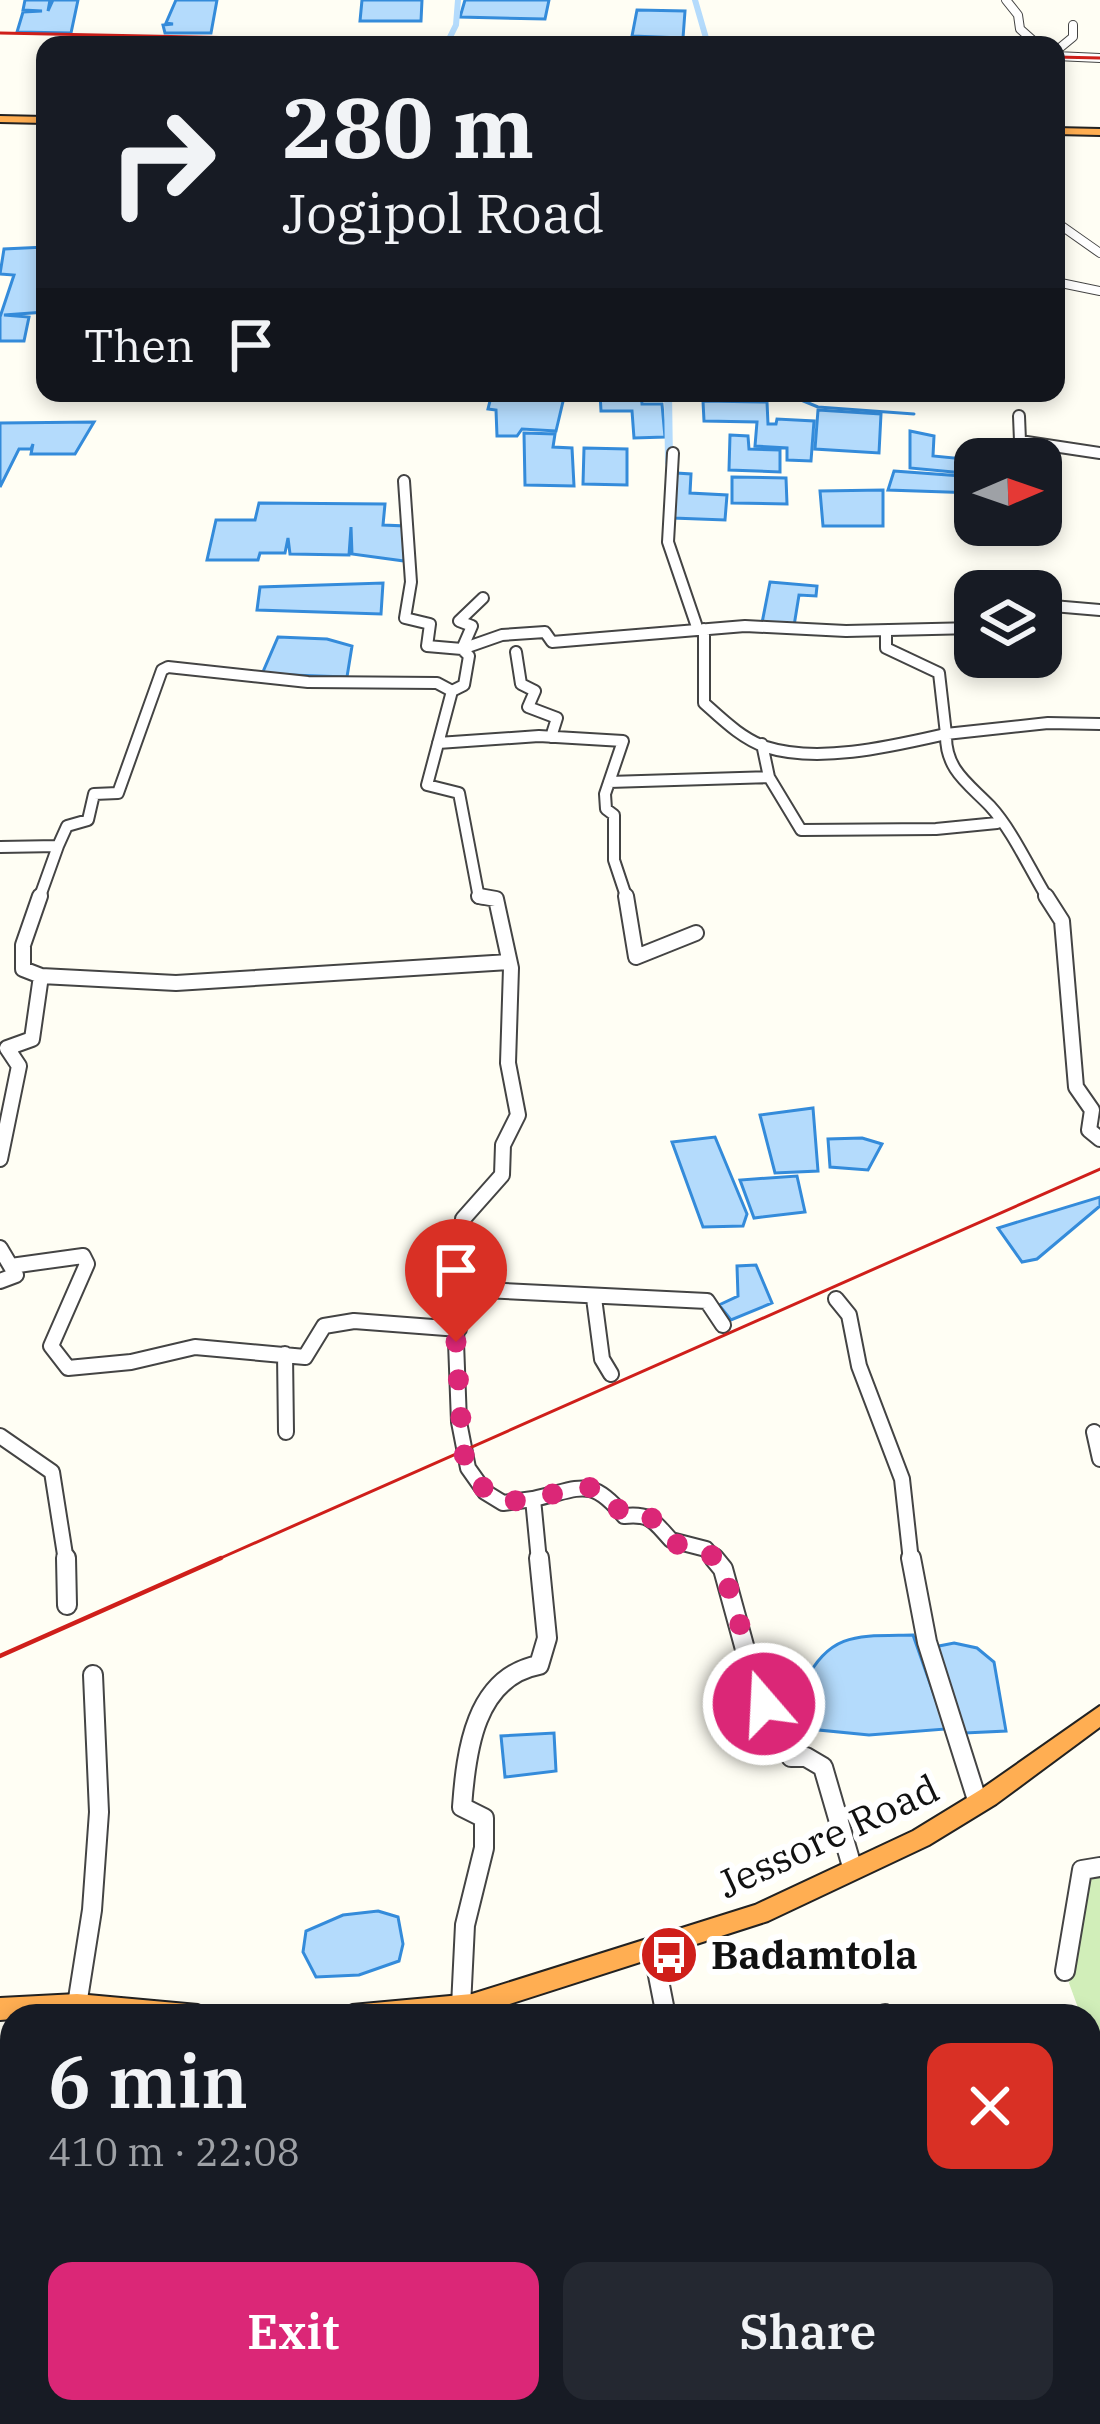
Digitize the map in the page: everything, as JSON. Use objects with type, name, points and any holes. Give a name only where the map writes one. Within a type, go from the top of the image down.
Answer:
[{"type":"highway","points":[[0,119],[36,120]]},
{"type":"highway","points":[[1065,131],[1100,132]]},
{"type":"highway","name":"Jessore Road","points":[[484,2004],[760,1914],[920,1838],[978,1803],[1100,1715]]},
{"type":"street","points":[[1006,0],[1028,36]]},
{"type":"street","points":[[1065,44],[1072,37],[1072,25]]},
{"type":"street","points":[[1065,55],[1100,58]]},
{"type":"street","points":[[1065,228],[1100,253]]},
{"type":"street","points":[[1065,284],[1100,291]]},
{"type":"street","points":[[1019,416],[1020,441],[1100,453]]},
{"type":"street","points":[[674,453],[668,542],[701,630],[704,703],[733,728],[762,744],[855,747],[1048,723],[1100,724]]},
{"type":"street","points":[[404,481],[411,582],[405,618],[430,624],[427,646],[462,649],[493,633],[519,631],[545,632],[552,642],[592,642],[745,626],[954,629]]},
{"type":"street","points":[[462,649],[472,626],[459,621],[483,598]]},
{"type":"street","points":[[1062,607],[1100,610]]},
{"type":"street","points":[[886,631],[886,648],[893,655],[939,673],[944,746],[973,795],[990,806],[1062,921],[1076,1087],[1092,1109],[1089,1130],[1100,1139]]},
{"type":"street","points":[[462,649],[469,656],[464,685],[452,691],[427,785],[459,793],[479,898],[496,899],[509,962],[508,1063],[518,1115],[503,1145],[502,1175],[463,1219],[456,1375],[468,1468],[485,1492],[503,1503],[592,1487],[603,1491],[624,1516],[642,1514],[658,1521],[664,1538],[678,1547],[706,1549],[723,1569],[754,1682],[791,1757],[806,1757],[823,1767],[853,1870]]},
{"type":"street","points":[[516,652],[521,683],[535,691],[528,707],[557,718],[551,737]]},
{"type":"street","points":[[452,691],[436,683],[308,682],[162,670],[118,793],[94,794],[88,820],[67,826],[23,945],[23,968],[41,976],[176,983],[509,962]]},
{"type":"street","points":[[438,743],[551,737],[623,741],[605,794],[606,809],[614,815],[614,860],[632,912],[636,957],[696,933]]},
{"type":"street","points":[[762,744],[769,777],[801,830],[936,829],[997,823]]},
{"type":"street","points":[[609,782],[769,777]]},
{"type":"street","points":[[0,847],[58,846]]},
{"type":"street","points":[[0,1159],[19,1066],[7,1048],[32,1039],[41,976]]},
{"type":"street","points":[[0,1248],[16,1275],[0,1281]]},
{"type":"street","points":[[10,1266],[82,1256],[86,1264],[52,1346],[68,1368],[131,1362],[194,1347],[305,1357],[324,1326],[354,1321],[459,1329]]},
{"type":"street","points":[[462,1289],[706,1301],[723,1325]]},
{"type":"street","points":[[594,1298],[599,1347],[611,1374]]},
{"type":"street","points":[[836,1299],[849,1315],[859,1366],[902,1479],[927,1642],[978,1803]]},
{"type":"street","points":[[286,1354],[286,1432]]},
{"type":"street","points":[[1094,1432],[1100,1459]]},
{"type":"street","points":[[0,1436],[52,1472],[66,1544],[67,1605]]},
{"type":"street","points":[[468,2004],[465,1924],[484,1848],[484,1818],[463,1808],[465,1763],[491,1688],[518,1669],[539,1665],[547,1638],[533,1499]]},
{"type":"street","points":[[88,2004],[99,1812],[93,1675]]},
{"type":"street","points":[[1065,1971],[1082,1870],[1100,1867]]},
{"type":"street","points":[[652,1951],[662,2004]]},
{"type":"green space","points":[[1100,1873],[1100,2004],[1077,2004],[1069,1983],[1088,1875]]},
{"type":"water","points":[[25,0],[50,0],[48,11],[53,0],[78,0],[71,33],[17,32],[23,12],[42,11],[23,10]]},
{"type":"water","points":[[176,0],[217,0],[211,33],[165,33],[163,25],[173,24],[166,23]]},
{"type":"water","points":[[362,0],[422,0],[421,21],[360,21]]},
{"type":"water","points":[[465,0],[549,0],[545,19],[460,17]]},
{"type":"water","points":[[637,10],[685,11],[683,36],[632,36]]},
{"type":"water","points":[[36,247],[36,313],[4,315],[29,317],[24,341],[0,341],[0,317],[14,275],[0,274],[4,249]]},
{"type":"water","points":[[490,402],[563,402],[556,431],[522,429],[517,436],[497,436],[496,410],[488,409]]},
{"type":"water","points":[[600,402],[662,404],[665,437],[634,438],[632,411],[601,411]]},
{"type":"water","points":[[703,402],[767,402],[768,424],[776,424],[777,419],[814,421],[811,461],[787,460],[787,448],[755,446],[757,422],[704,421]]},
{"type":"water","points":[[818,410],[881,414],[879,453],[815,449]]},
{"type":"water","points":[[94,422],[75,454],[31,454],[33,444],[31,449],[19,449],[0,487],[0,423]]},
{"type":"water","points":[[910,431],[934,436],[933,456],[954,458],[954,472],[910,468]]},
{"type":"water","points":[[524,433],[555,434],[553,447],[572,448],[574,486],[525,485]]},
{"type":"water","points":[[730,435],[748,436],[749,449],[780,450],[780,472],[729,470]]},
{"type":"water","points":[[584,448],[627,449],[627,485],[583,484]]},
{"type":"water","points":[[894,471],[954,475],[954,492],[888,490]]},
{"type":"water","points":[[676,473],[691,474],[690,493],[727,495],[725,520],[673,518]]},
{"type":"water","points":[[732,477],[786,478],[787,504],[732,503]]},
{"type":"water","points":[[883,490],[883,526],[823,526],[820,491]]},
{"type":"water","points":[[259,503],[385,504],[383,525],[406,526],[404,561],[352,554],[351,527],[349,555],[290,554],[288,538],[285,553],[260,553],[258,560],[207,560],[216,520],[255,520]]},
{"type":"water","points":[[770,582],[817,586],[816,596],[799,595],[794,626],[762,623]]},
{"type":"water","points":[[383,583],[381,614],[257,610],[260,587]]},
{"type":"water","points":[[278,637],[327,639],[352,646],[347,677],[262,674]]},
{"type":"water","points":[[813,1108],[818,1171],[775,1173],[760,1115]]},
{"type":"water","points":[[715,1137],[747,1214],[743,1226],[703,1227],[672,1142]]},
{"type":"water","points":[[862,1138],[882,1144],[868,1170],[830,1167],[828,1139]]},
{"type":"water","points":[[797,1176],[805,1212],[754,1218],[740,1180]]},
{"type":"water","points":[[1100,1197],[1100,1206],[1037,1259],[1022,1262],[998,1228]]},
{"type":"water","points":[[756,1265],[772,1303],[731,1320],[719,1305],[738,1296],[737,1266]]},
{"type":"water","points":[[913,1635],[946,1729],[869,1735],[819,1730],[805,1682],[825,1653],[862,1637]]},
{"type":"water","points":[[954,1643],[977,1648],[994,1662],[1006,1731],[965,1733],[934,1647]]},
{"type":"water","points":[[554,1733],[556,1771],[505,1777],[501,1736]]},
{"type":"water","points":[[378,1911],[398,1917],[403,1944],[399,1961],[359,1975],[316,1977],[303,1952],[306,1931],[343,1915]]},
{"type":"waterway","points":[[450,36],[458,0]]},
{"type":"waterway","points":[[695,0],[705,36]]},
{"type":"waterway","points":[[668,402],[669,462]]},
{"type":"waterway","points":[[806,402],[818,407],[914,414]]},
{"type":"railway","points":[[0,33],[144,36]]},
{"type":"railway","points":[[1065,57],[1100,58]]},
{"type":"railway","points":[[214,1561],[1100,1169]]},
{"type":"railway","points":[[0,1656],[221,1558]]},
{"type":"place","name":"Badamtola","points":[[669,1955]]},
{"type":"route","points":[[456,1342],[463,1451],[468,1468],[485,1492],[503,1503],[592,1487],[603,1491],[624,1516],[642,1514],[658,1521],[664,1538],[678,1547],[706,1549],[723,1569],[764,1704]]}]
